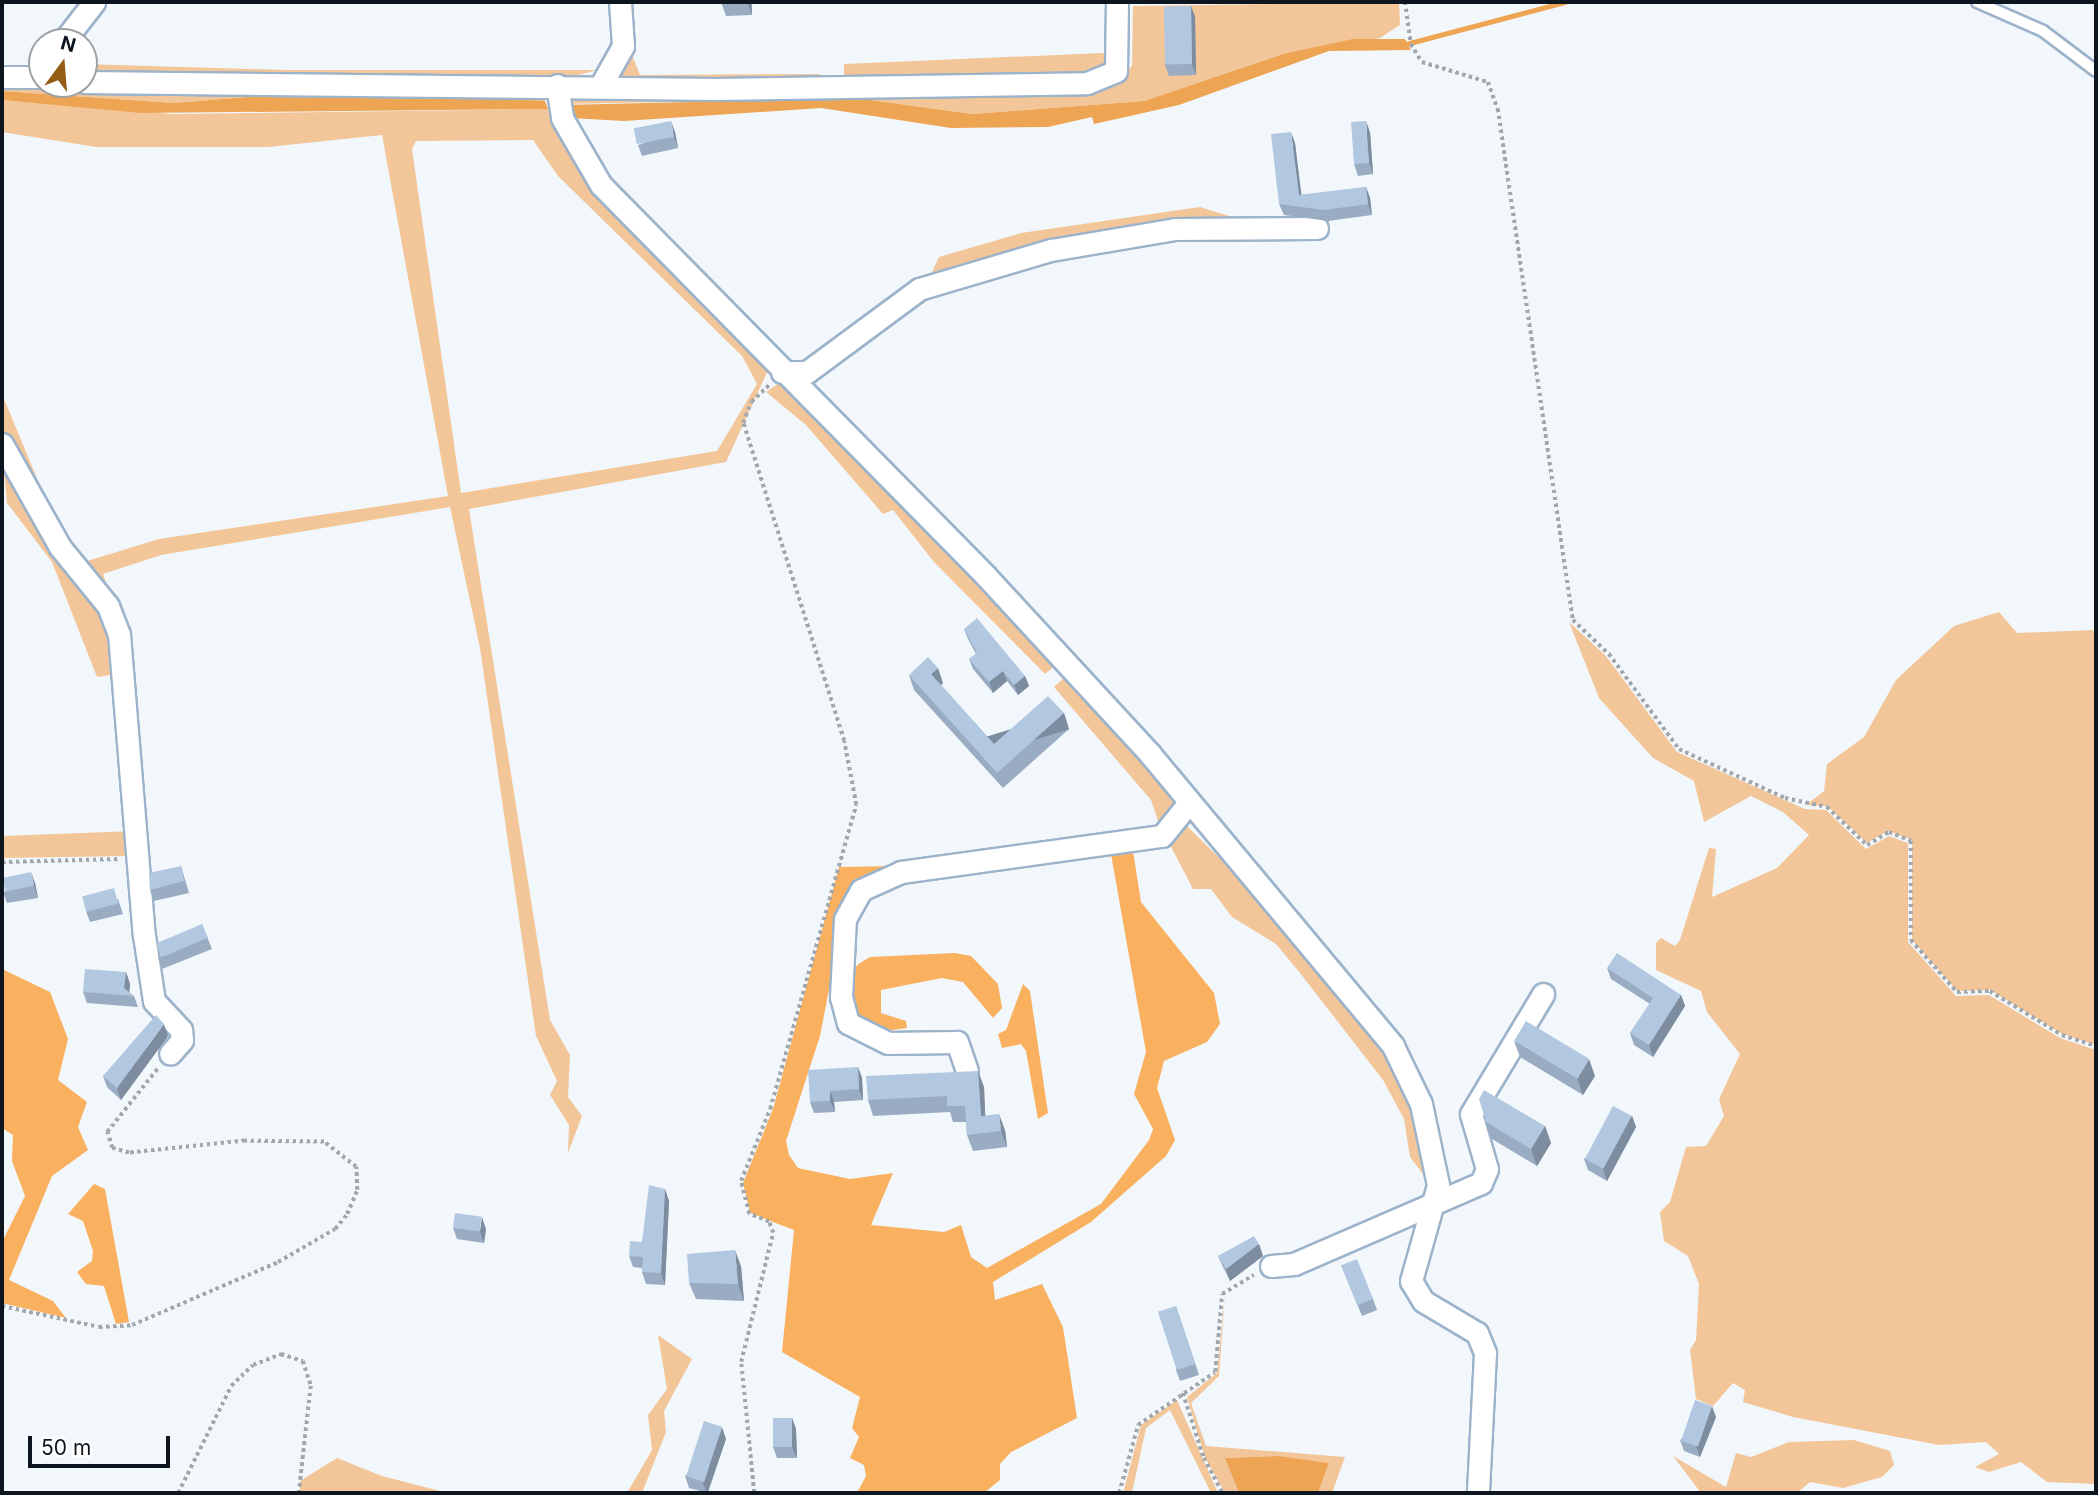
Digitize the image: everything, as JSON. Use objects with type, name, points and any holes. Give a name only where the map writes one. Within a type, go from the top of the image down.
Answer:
[{"type":"street","points":[[74,28],[94,2]]},
{"type":"street","points":[[601,85],[624,46],[620,2]]},
{"type":"street","points":[[98,83],[559,101],[601,85],[1087,83],[1116,71],[1117,2]]},
{"type":"street","points":[[2,77],[28,77]]},
{"type":"street","points":[[559,101],[601,186],[986,576],[1150,754],[1186,806],[1393,1046],[1430,1133],[1436,1206],[1411,1281],[1423,1301],[1482,1341],[1488,1379],[1478,1493]]},
{"type":"street","points":[[782,372],[807,372],[937,281],[1051,250],[1175,229],[1317,228]]},
{"type":"street","points":[[2,444],[54,538],[114,617],[141,841],[137,859],[154,1001],[181,1030],[182,1040],[170,1054]]},
{"type":"street","points":[[967,1071],[957,1042],[888,1043],[848,1023],[841,997],[845,919],[861,890],[901,872],[1162,836],[1186,806]]},
{"type":"street","points":[[1271,1266],[1294,1264],[1436,1206],[1480,1184],[1487,1170],[1471,1114],[1543,994]]},
{"type":"lane","points":[[1977,2],[2043,31],[2096,71]]},
{"type":"path","points":[[1405,2],[1411,44],[1422,62],[1488,82],[1498,108],[1573,620],[1609,654],[1679,749],[1796,802],[1827,807],[1867,845],[1888,832],[1912,841],[1911,940],[1957,992],[1990,991],[2062,1035],[2096,1046]]},
{"type":"path","points":[[754,1493],[741,1362],[773,1233],[769,1222],[749,1214],[741,1181],[771,1109],[856,805],[844,741],[743,423],[751,402],[782,372]]},
{"type":"path","points":[[2,862],[137,859]]},
{"type":"path","points":[[2,1306],[100,1327],[132,1325],[278,1262],[335,1228],[347,1214],[357,1190],[356,1167],[324,1142],[245,1141],[129,1153],[111,1148],[107,1132],[170,1054]]},
{"type":"path","points":[[1119,1493],[1138,1425],[1215,1372],[1222,1294],[1271,1266]]},
{"type":"path","points":[[178,1493],[231,1386],[253,1365],[281,1354],[303,1361],[312,1386],[299,1493]]},
{"type":"path","points":[[1183,1393],[1223,1493]]},
{"type":"shaded area","points":[[1399,2],[1400,25],[1380,38],[1283,54],[1144,101],[972,114],[856,98],[563,104],[566,95],[1108,86],[1132,66],[1133,6]]},
{"type":"shaded area","points":[[1353,39],[1405,39],[1411,50],[1329,51],[1179,105],[1094,124],[1092,117],[1048,127],[951,128],[821,108],[624,121],[571,118],[563,105],[856,98],[972,114],[1144,101],[1283,54]]},
{"type":"shaded area","points":[[628,45],[640,75],[820,74],[816,82],[621,78],[616,72]]},
{"type":"shaded area","points":[[1103,53],[1111,56],[1103,73],[844,76],[844,64]]},
{"type":"shaded area","points":[[98,64],[285,70],[597,70],[571,77],[98,76]]},
{"type":"shaded area","points":[[2,83],[28,85],[28,93],[2,91]]},
{"type":"shaded area","points":[[98,89],[540,93],[545,101],[247,97],[174,103],[98,98]]},
{"type":"shaded area","points":[[2,91],[28,93],[28,98],[98,98],[174,103],[247,97],[489,98],[545,101],[548,109],[141,113],[2,100]]},
{"type":"shaded area","points":[[2,100],[172,114],[548,109],[581,173],[604,200],[769,368],[726,462],[469,509],[550,1020],[570,1055],[568,1097],[582,1116],[568,1153],[569,1125],[550,1095],[557,1081],[536,1036],[480,648],[450,507],[161,555],[103,574],[121,627],[2,434],[2,394],[48,505],[84,562],[159,539],[448,496],[382,135],[268,147],[96,147],[2,132]],"holes":[[[533,140],[558,176],[742,356],[757,384],[717,451],[461,493],[412,149],[416,141]]]},
{"type":"shaded area","points":[[1200,207],[1242,220],[1244,227],[930,277],[939,257],[1021,233]]},
{"type":"shaded area","points":[[782,381],[918,523],[986,582],[1056,665],[1045,674],[934,562],[893,510],[883,514],[806,425],[766,392]]},
{"type":"shaded area","points":[[2,452],[100,605],[117,674],[97,677],[52,562],[7,503]]},
{"type":"shaded area","points":[[1999,612],[2017,633],[2093,630],[2096,637],[2096,1045],[2062,1034],[1990,990],[1957,991],[1912,940],[1912,840],[1888,831],[1867,843],[1827,806],[1806,805],[1824,791],[1827,764],[1864,737],[1896,680],[1954,626]]},
{"type":"shaded area","points":[[1569,622],[1606,656],[1677,752],[1805,809],[1826,810],[1866,849],[1889,836],[1908,843],[1908,942],[1956,996],[1989,995],[2060,1038],[2096,1050],[2096,1484],[2047,1482],[2021,1462],[1989,1472],[1975,1467],[1999,1454],[1986,1442],[1939,1445],[1793,1417],[1743,1402],[1745,1390],[1733,1383],[1713,1406],[1696,1399],[1690,1350],[1696,1340],[1699,1284],[1688,1256],[1664,1241],[1660,1212],[1670,1202],[1686,1147],[1706,1146],[1724,1116],[1719,1099],[1740,1054],[1707,1012],[1701,991],[1656,970],[1656,943],[1661,938],[1675,946],[1680,940],[1709,848],[1716,849],[1712,897],[1777,868],[1809,835],[1783,812],[1751,796],[1704,822],[1694,781],[1653,758],[1599,698]]},
{"type":"shaded area","points":[[1065,677],[1169,793],[1174,806],[1159,824],[1151,800],[1054,687]]},
{"type":"shaded area","points":[[1186,825],[1276,914],[1377,1035],[1409,1092],[1430,1183],[1410,1157],[1404,1119],[1383,1080],[1300,973],[1276,944],[1232,917],[1211,889],[1193,889],[1169,843]]},
{"type":"shaded area","points":[[135,831],[130,856],[2,858],[2,836]]},
{"type":"shaded area","points":[[1133,851],[1141,902],[1214,993],[1220,1024],[1207,1042],[1164,1061],[1157,1088],[1175,1140],[1166,1156],[1091,1222],[993,1282],[995,1300],[1042,1284],[1063,1327],[1077,1418],[1011,1452],[1000,1464],[1000,1480],[984,1493],[857,1493],[866,1476],[864,1465],[850,1458],[859,1437],[852,1428],[860,1397],[782,1352],[794,1230],[750,1213],[743,1183],[773,1109],[839,867],[898,866],[887,868],[841,928],[820,1036],[786,1141],[789,1155],[798,1168],[850,1179],[893,1173],[871,1225],[944,1232],[961,1225],[971,1257],[987,1268],[1101,1204],[1149,1140],[1153,1129],[1134,1094],[1146,1052],[1111,854]]},
{"type":"shaded area","points":[[955,953],[971,956],[998,984],[1002,1008],[993,1018],[963,982],[942,978],[881,990],[881,1013],[906,1021],[907,1028],[878,1032],[863,1024],[854,1002],[853,969],[860,963],[870,957]]},
{"type":"shaded area","points":[[2,969],[50,992],[68,1039],[58,1080],[87,1102],[78,1127],[88,1150],[52,1176],[9,1280],[53,1301],[66,1318],[2,1303],[2,1242],[25,1196],[12,1161],[13,1135],[2,1128]]},
{"type":"shaded area","points":[[1023,984],[1030,991],[1048,1113],[1038,1119],[1026,1051],[1021,1044],[1002,1048],[998,1034],[1006,1030]]},
{"type":"shaded area","points":[[94,1184],[105,1189],[129,1322],[116,1324],[104,1286],[86,1284],[77,1272],[92,1261],[93,1251],[83,1221],[68,1214]]},
{"type":"shaded area","points":[[1225,1294],[1219,1376],[1191,1403],[1206,1446],[1345,1457],[1332,1493],[1318,1493],[1329,1463],[1279,1456],[1226,1458],[1239,1493],[1225,1493],[1205,1458],[1187,1397],[1217,1373]]},
{"type":"shaded area","points":[[658,1335],[692,1359],[664,1411],[666,1432],[642,1493],[627,1493],[652,1450],[648,1415],[667,1389]]},
{"type":"shaded area","points":[[1177,1400],[1218,1493],[1211,1493],[1170,1410],[1146,1428],[1132,1493],[1123,1493],[1141,1425]]},
{"type":"shaded area","points":[[1854,1440],[1890,1451],[1894,1465],[1882,1477],[1843,1488],[1810,1482],[1797,1493],[1701,1493],[1673,1456],[1726,1487],[1736,1453],[1751,1457],[1789,1442]]},
{"type":"shaded area","points":[[1280,1456],[1329,1463],[1318,1493],[1239,1493],[1225,1458]]},
{"type":"shaded area","points":[[337,1458],[382,1476],[448,1493],[300,1493],[300,1481]]},
{"type":"building","points":[[1164,6],[1191,6],[1192,64],[1165,64]]},
{"type":"building","points":[[671,121],[674,137],[637,144],[634,128]]},
{"type":"building","points":[[1366,121],[1369,163],[1354,164],[1351,122]]},
{"type":"building","points":[[1291,132],[1299,195],[1366,187],[1368,204],[1324,210],[1279,204],[1271,134]]},
{"type":"building","points":[[977,618],[1025,676],[1014,685],[1003,671],[989,682],[969,659],[977,653],[964,629]]},
{"type":"building","points":[[928,657],[938,668],[931,674],[994,744],[1048,696],[1064,713],[997,773],[909,675]]},
{"type":"building","points":[[181,866],[184,881],[150,890],[149,873]]},
{"type":"building","points":[[31,872],[34,886],[6,892],[3,878]]},
{"type":"building","points":[[114,888],[118,903],[86,912],[82,897]]},
{"type":"building","points":[[202,924],[208,938],[162,957],[156,944]]},
{"type":"building","points":[[1617,953],[1681,995],[1649,1045],[1630,1033],[1653,998],[1607,968]]},
{"type":"building","points":[[85,969],[126,972],[124,988],[134,996],[83,992]]},
{"type":"building","points":[[156,1015],[164,1024],[117,1088],[103,1076]]},
{"type":"building","points":[[1526,1021],[1589,1059],[1578,1079],[1514,1041]]},
{"type":"building","points":[[858,1067],[859,1089],[830,1091],[830,1101],[810,1102],[808,1070]]},
{"type":"building","points":[[978,1071],[981,1116],[999,1114],[1001,1131],[967,1135],[965,1106],[947,1106],[947,1096],[868,1100],[866,1076]]},
{"type":"building","points":[[1484,1090],[1545,1126],[1531,1149],[1486,1122],[1479,1099]]},
{"type":"building","points":[[1613,1106],[1632,1116],[1603,1169],[1585,1159]]},
{"type":"building","points":[[649,1185],[665,1189],[661,1273],[642,1272],[643,1257],[629,1256],[630,1241],[642,1242]]},
{"type":"building","points":[[455,1213],[482,1217],[480,1232],[453,1228]]},
{"type":"building","points":[[1254,1236],[1259,1244],[1226,1269],[1218,1256]]},
{"type":"building","points":[[735,1250],[738,1284],[689,1283],[687,1254]]},
{"type":"building","points":[[1357,1259],[1373,1299],[1357,1305],[1341,1265]]},
{"type":"building","points":[[1176,1306],[1195,1364],[1177,1370],[1158,1312]]},
{"type":"building","points":[[1695,1400],[1712,1406],[1698,1447],[1681,1441]]},
{"type":"building","points":[[773,1418],[792,1418],[792,1447],[773,1447]]},
{"type":"building","points":[[704,1421],[722,1427],[704,1482],[686,1476]]},
{"type":"waterway","points":[[1402,45],[1565,2]]}]
